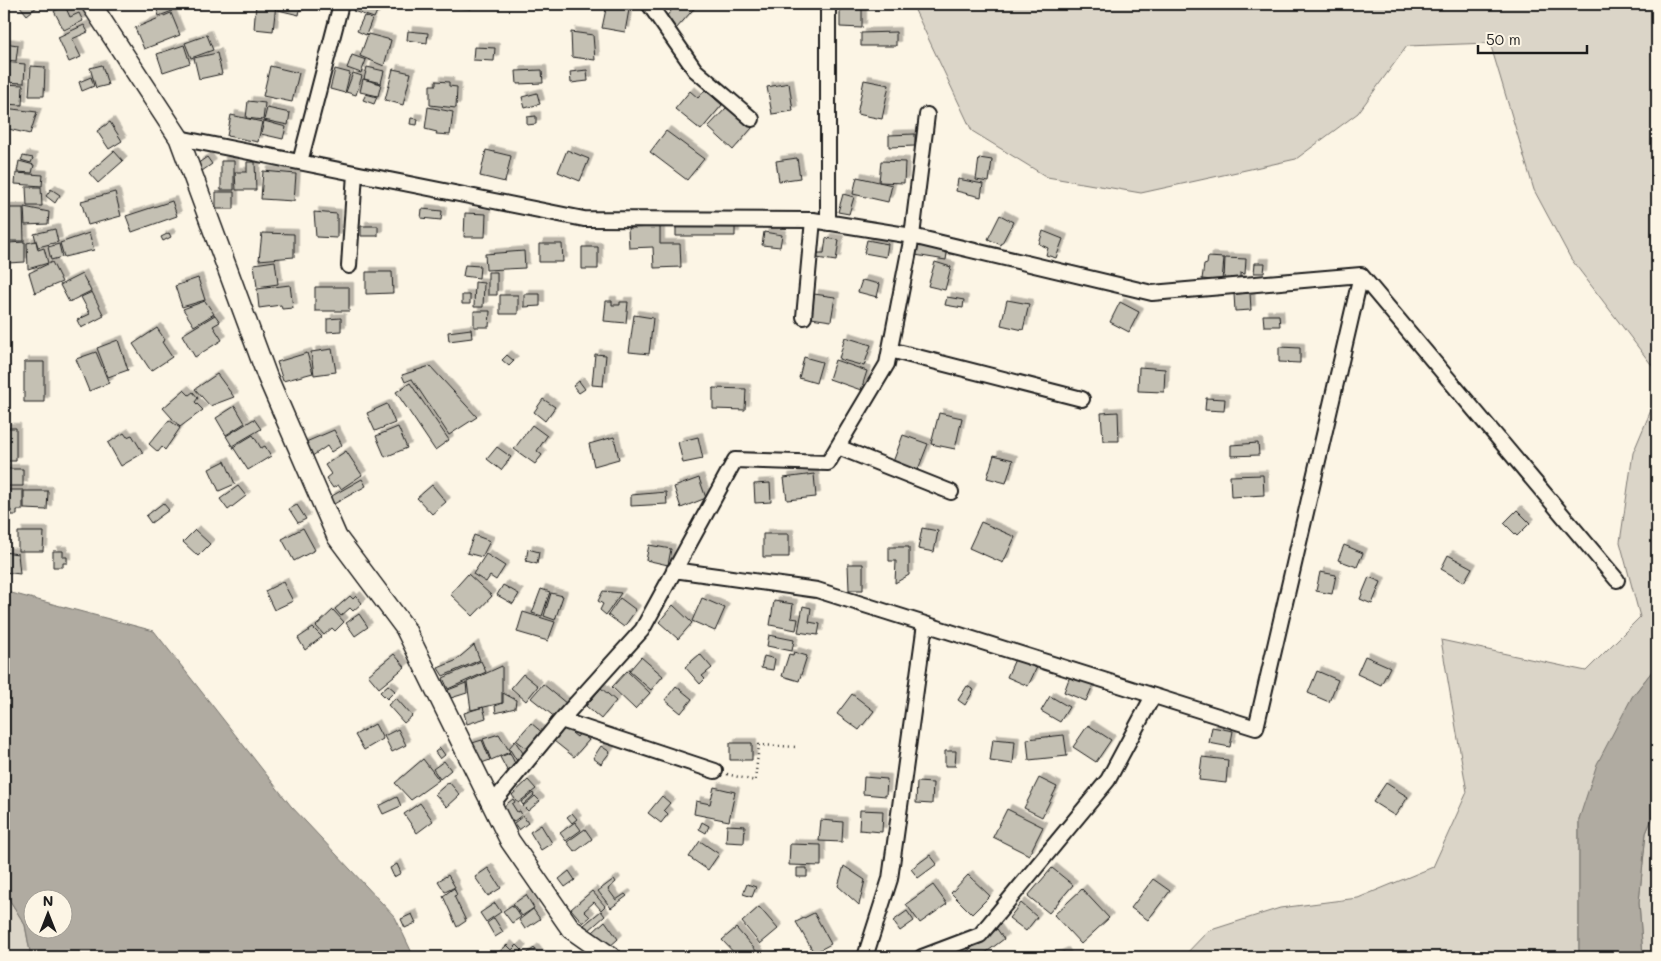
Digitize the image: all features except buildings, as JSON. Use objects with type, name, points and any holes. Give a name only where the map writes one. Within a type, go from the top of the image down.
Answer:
[{"type":"main road","points":[[91,4],[179,138],[267,376],[337,537],[405,628],[510,841],[571,929],[610,957]]},
{"type":"street","points":[[300,162],[341,4]]},
{"type":"street","points":[[649,4],[695,70],[752,119]]},
{"type":"street","points":[[828,4],[828,223]]},
{"type":"street","points":[[492,804],[561,720],[642,630],[735,460],[828,463],[887,364],[912,236],[927,115]]},
{"type":"street","points":[[179,138],[584,219],[813,220],[912,236],[1152,293],[1361,275]]},
{"type":"street","points":[[349,266],[355,173]]},
{"type":"street","points":[[804,317],[813,220]]},
{"type":"street","points":[[1361,275],[1617,580]]},
{"type":"street","points":[[674,570],[817,590],[1256,728],[1361,275]]},
{"type":"street","points":[[890,350],[1082,399]]},
{"type":"street","points":[[838,447],[951,492]]},
{"type":"street","points":[[865,957],[890,879],[925,624]]},
{"type":"street","points":[[922,957],[980,935],[1108,780],[1153,696]]},
{"type":"street","points":[[561,720],[716,771]]},
{"type":"path","points":[[716,771],[755,781],[759,745],[797,747]]},
{"type":"shaded area","points":[[912,4],[1657,4],[1657,372],[1571,259],[1534,190],[1490,43],[1407,46],[1358,113],[1296,159],[1141,193],[1047,177],[972,131]]},
{"type":"shaded area","points":[[1657,396],[1657,665],[1632,697],[1579,819],[1579,957],[1183,957],[1208,931],[1280,908],[1358,898],[1433,867],[1467,792],[1441,640],[1586,671],[1640,617],[1620,542],[1633,453]]},
{"type":"shaded area","points":[[4,591],[154,631],[291,806],[395,917],[414,957],[31,957],[27,938],[72,938],[72,888],[22,888],[22,920],[4,891]]},
{"type":"shaded area","points":[[1657,665],[1657,807],[1646,833],[1639,902],[1643,957],[1579,957],[1579,819],[1597,764],[1632,697]]},
{"type":"shaded area","points":[[1657,807],[1657,957],[1643,957],[1639,902],[1646,833]]},
{"type":"shaded area","points":[[4,891],[22,920],[22,938],[27,938],[31,957],[4,957]]}]
